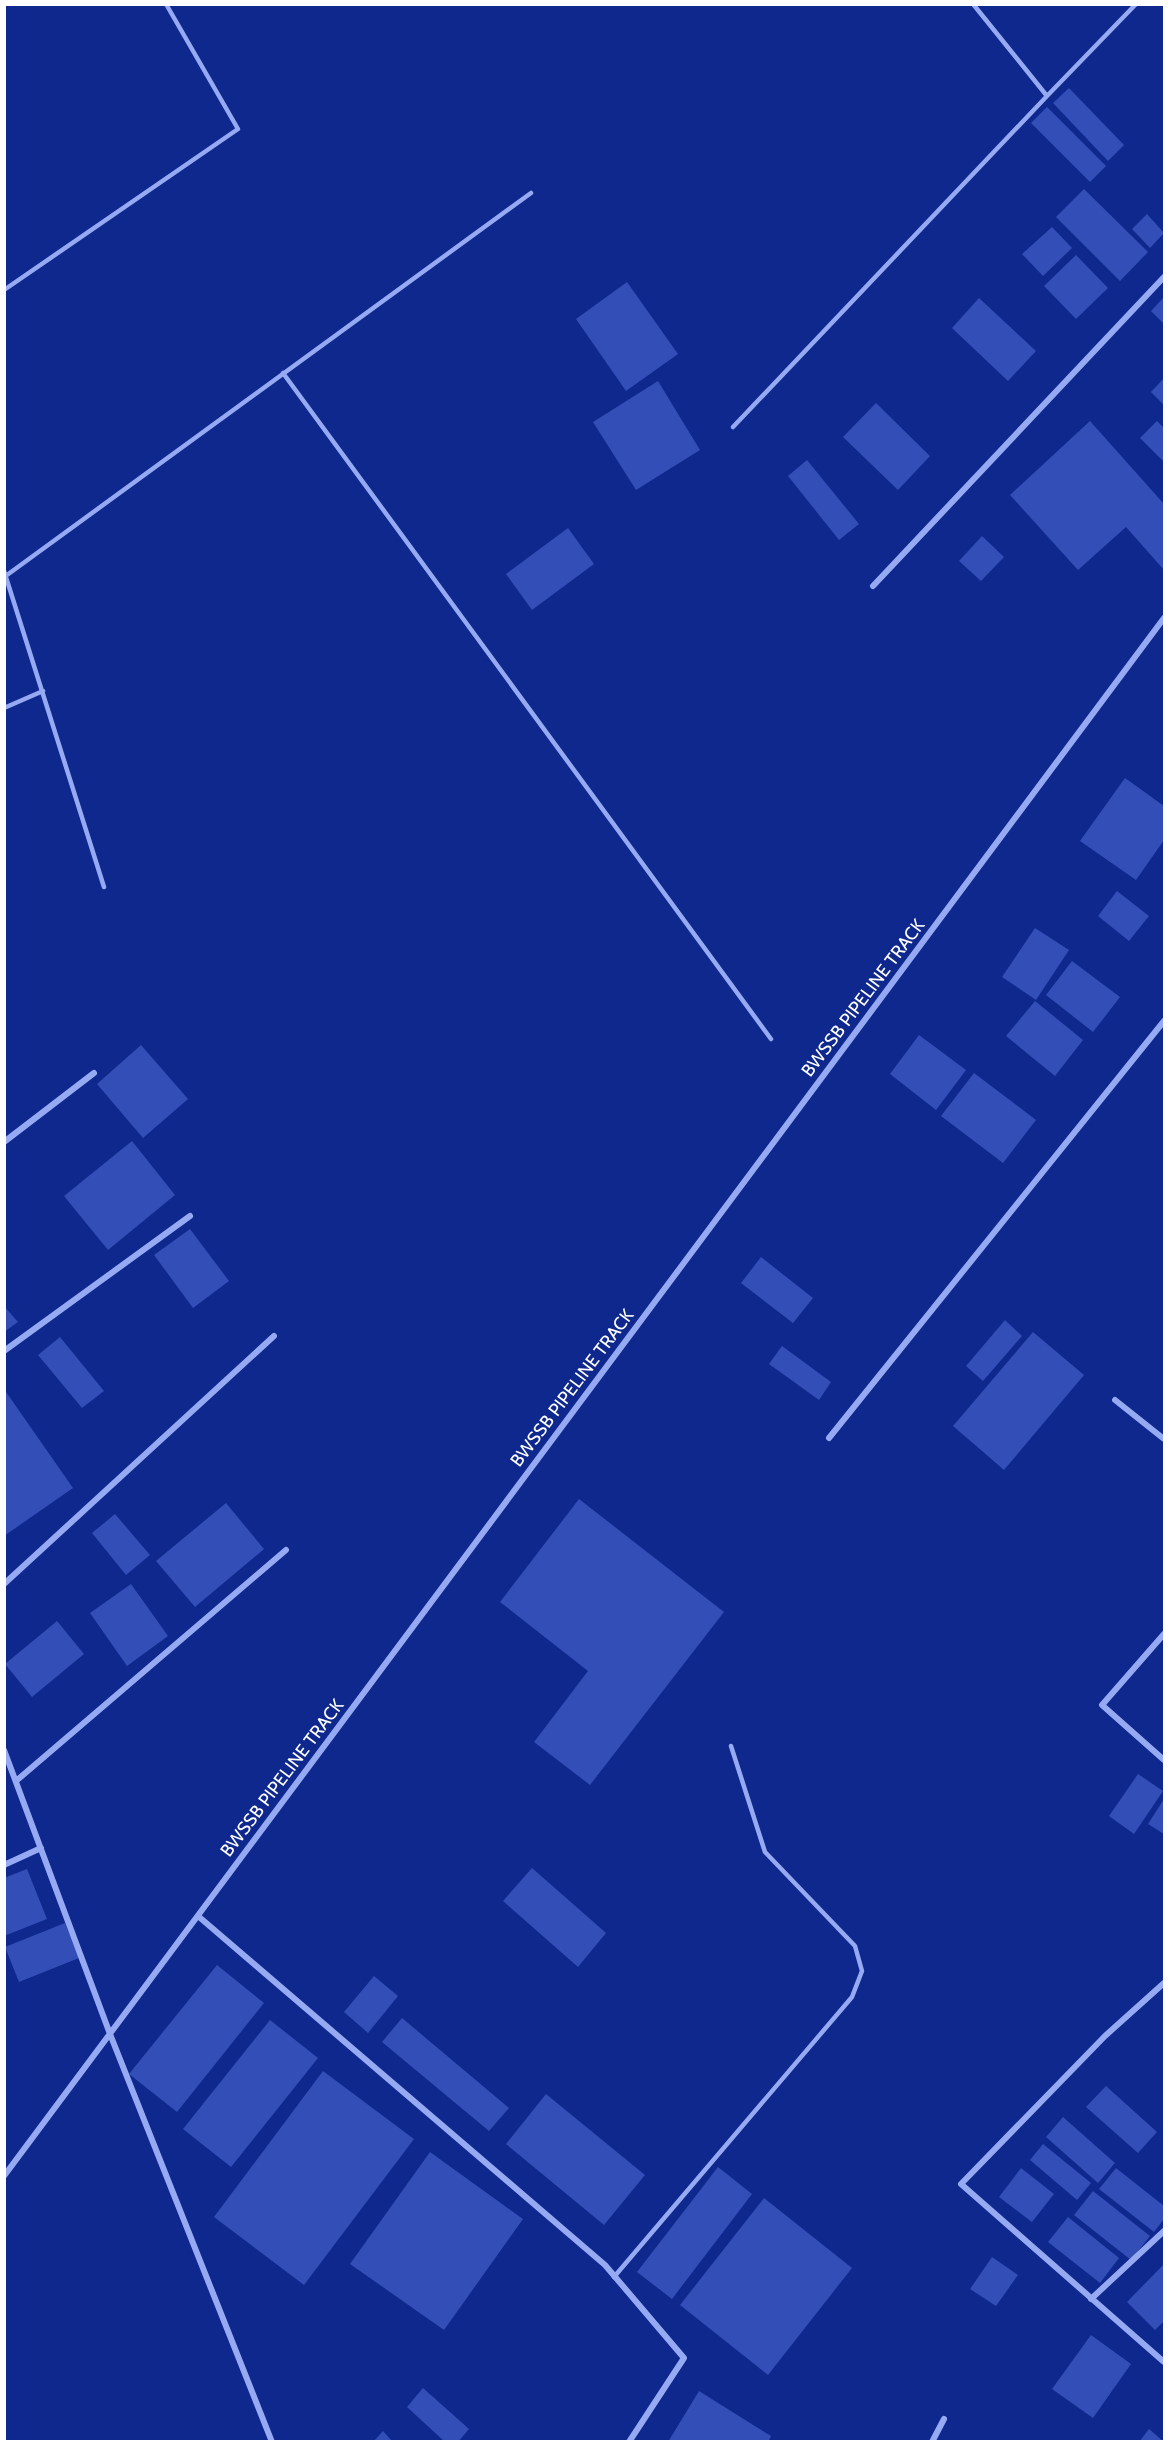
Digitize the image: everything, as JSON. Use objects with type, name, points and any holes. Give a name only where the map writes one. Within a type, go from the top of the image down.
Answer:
[{"type":"street","points":[[873,586],[1164,277]]},
{"type":"street","name":"BWSSB PIPELINE TRACK","points":[[4,2176],[1164,618]]},
{"type":"street","points":[[829,1438],[1164,1021]]},
{"type":"street","points":[[4,1142],[94,1073]]},
{"type":"street","points":[[4,1351],[190,1216]]},
{"type":"street","points":[[4,1584],[274,1336]]},
{"type":"street","points":[[1115,1400],[1164,1439]]},
{"type":"street","points":[[16,1781],[286,1550]]},
{"type":"street","points":[[1164,1634],[1101,1705],[1164,1760]]},
{"type":"street","points":[[4,1750],[111,2034],[272,2442]]},
{"type":"street","points":[[4,1865],[40,1848]]},
{"type":"street","points":[[198,1916],[605,2265],[684,2358],[629,2442]]},
{"type":"street","points":[[1164,1983],[1105,2036],[961,2184],[1164,2362]]},
{"type":"street","points":[[1091,2299],[1164,2231]]},
{"type":"street","points":[[932,2442],[944,2419]]},
{"type":"lane","points":[[4,290],[238,129],[166,4]]},
{"type":"lane","points":[[973,4],[1047,96]]},
{"type":"lane","points":[[733,427],[1136,4]]},
{"type":"lane","points":[[104,887],[6,573],[531,192]]},
{"type":"lane","points":[[283,373],[771,1039]]},
{"type":"lane","points":[[4,708],[43,691]]},
{"type":"lane","points":[[614,2277],[852,1997],[862,1971],[855,1946],[765,1852],[731,1746]]},
{"type":"building","points":[[1069,88],[1124,145],[1108,161],[1053,103]]},
{"type":"building","points":[[1047,107],[1106,166],[1090,182],[1031,123]]},
{"type":"building","points":[[1084,189],[1148,252],[1120,281],[1056,217]]},
{"type":"building","points":[[1147,214],[1164,233],[1150,248],[1132,229]]},
{"type":"building","points":[[1052,227],[1072,248],[1043,276],[1022,254]]},
{"type":"building","points":[[1076,255],[1108,288],[1076,319],[1044,286]]},
{"type":"building","points":[[627,282],[678,354],[626,391],[576,319]]},
{"type":"building","points":[[1164,297],[1164,324],[1151,311]]},
{"type":"building","points":[[979,298],[1036,351],[1008,381],[952,328]]},
{"type":"building","points":[[1164,378],[1164,405],[1151,392]]},
{"type":"building","points":[[658,381],[700,450],[636,490],[593,422]]},
{"type":"building","points":[[876,403],[930,456],[898,490],[843,437]]},
{"type":"building","points":[[1090,421],[1164,504],[1164,570],[1126,527],[1078,570],[1010,495]]},
{"type":"building","points":[[1157,421],[1164,428],[1164,462],[1140,438]]},
{"type":"building","points":[[807,460],[859,524],[839,540],[788,476]]},
{"type":"building","points":[[568,528],[594,564],[532,610],[506,574]]},
{"type":"building","points":[[982,536],[1004,557],[981,581],[959,561]]},
{"type":"building","points":[[1125,778],[1164,806],[1164,840],[1136,880],[1080,841]]},
{"type":"building","points":[[1117,891],[1149,916],[1129,941],[1098,916]]},
{"type":"building","points":[[1035,928],[1069,950],[1036,1000],[1002,977]]},
{"type":"building","points":[[1072,961],[1120,997],[1093,1032],[1046,995]]},
{"type":"building","points":[[1035,1001],[1083,1040],[1055,1076],[1006,1036]]},
{"type":"building","points":[[919,1035],[966,1070],[936,1110],[890,1074]]},
{"type":"building","points":[[141,1045],[188,1099],[143,1138],[97,1084]]},
{"type":"building","points":[[974,1073],[1036,1120],[1003,1163],[941,1116]]},
{"type":"building","points":[[132,1141],[175,1195],[108,1250],[64,1196]]},
{"type":"building","points":[[190,1229],[229,1281],[193,1308],[154,1255]]},
{"type":"building","points":[[761,1257],[813,1298],[793,1323],[741,1283]]},
{"type":"building","points":[[4,1306],[18,1322],[4,1332]]},
{"type":"building","points":[[1005,1320],[1022,1336],[983,1381],[966,1366]]},
{"type":"building","points":[[1033,1332],[1084,1375],[1004,1470],[953,1426]]},
{"type":"building","points":[[60,1337],[104,1391],[82,1408],[38,1355]]},
{"type":"building","points":[[782,1346],[831,1382],[819,1400],[769,1364]]},
{"type":"building","points":[[4,1389],[73,1488],[4,1536]]},
{"type":"building","points":[[579,1499],[724,1612],[590,1785],[534,1742],[588,1671],[500,1602]]},
{"type":"building","points":[[226,1503],[264,1549],[195,1607],[156,1561]]},
{"type":"building","points":[[115,1514],[150,1555],[126,1575],[92,1533]]},
{"type":"building","points":[[131,1584],[168,1636],[127,1666],[90,1613]]},
{"type":"building","points":[[57,1621],[84,1654],[32,1697],[5,1664]]},
{"type":"building","points":[[1138,1774],[1163,1791],[1134,1834],[1109,1816]]},
{"type":"building","points":[[1164,1799],[1164,1834],[1148,1824]]},
{"type":"building","points":[[532,1868],[606,1933],[578,1967],[503,1901]]},
{"type":"building","points":[[27,1869],[47,1919],[4,1936],[4,1878]]},
{"type":"building","points":[[65,1923],[79,1958],[19,1982],[5,1947]]},
{"type":"building","points":[[217,1965],[264,2003],[177,2112],[129,2074]]},
{"type":"building","points":[[374,1976],[398,1996],[368,2033],[344,2012]]},
{"type":"building","points":[[402,2018],[509,2108],[489,2131],[382,2042]]},
{"type":"building","points":[[270,2020],[318,2058],[231,2167],[183,2129]]},
{"type":"building","points":[[323,2071],[414,2139],[304,2285],[214,2217]]},
{"type":"building","points":[[1106,2086],[1157,2132],[1138,2153],[1086,2107]]},
{"type":"building","points":[[546,2094],[645,2175],[604,2225],[506,2144]]},
{"type":"building","points":[[1063,2117],[1115,2163],[1098,2183],[1046,2137]]},
{"type":"building","points":[[1043,2144],[1091,2183],[1077,2200],[1030,2160]]},
{"type":"building","points":[[430,2152],[523,2219],[444,2330],[350,2264]]},
{"type":"building","points":[[718,2167],[752,2194],[672,2299],[637,2272]]},
{"type":"building","points":[[1021,2168],[1054,2194],[1032,2222],[999,2197]]},
{"type":"building","points":[[1116,2168],[1164,2206],[1164,2219],[1154,2232],[1099,2189]]},
{"type":"building","points":[[1093,2191],[1150,2236],[1131,2260],[1074,2215]]},
{"type":"building","points":[[764,2198],[852,2268],[768,2375],[680,2305]]},
{"type":"building","points":[[1068,2217],[1119,2258],[1100,2283],[1048,2242]]},
{"type":"building","points":[[992,2257],[1018,2275],[996,2306],[970,2289]]},
{"type":"building","points":[[1164,2264],[1164,2321],[1155,2330],[1127,2302]]},
{"type":"building","points":[[1091,2335],[1131,2364],[1093,2418],[1052,2389]]},
{"type":"building","points":[[423,2388],[469,2429],[458,2442],[445,2442],[407,2407]]},
{"type":"building","points":[[699,2391],[771,2436],[768,2442],[668,2442]]},
{"type":"building","points":[[1149,2429],[1164,2442],[1139,2442]]},
{"type":"building","points":[[383,2431],[393,2442],[373,2442]]}]
